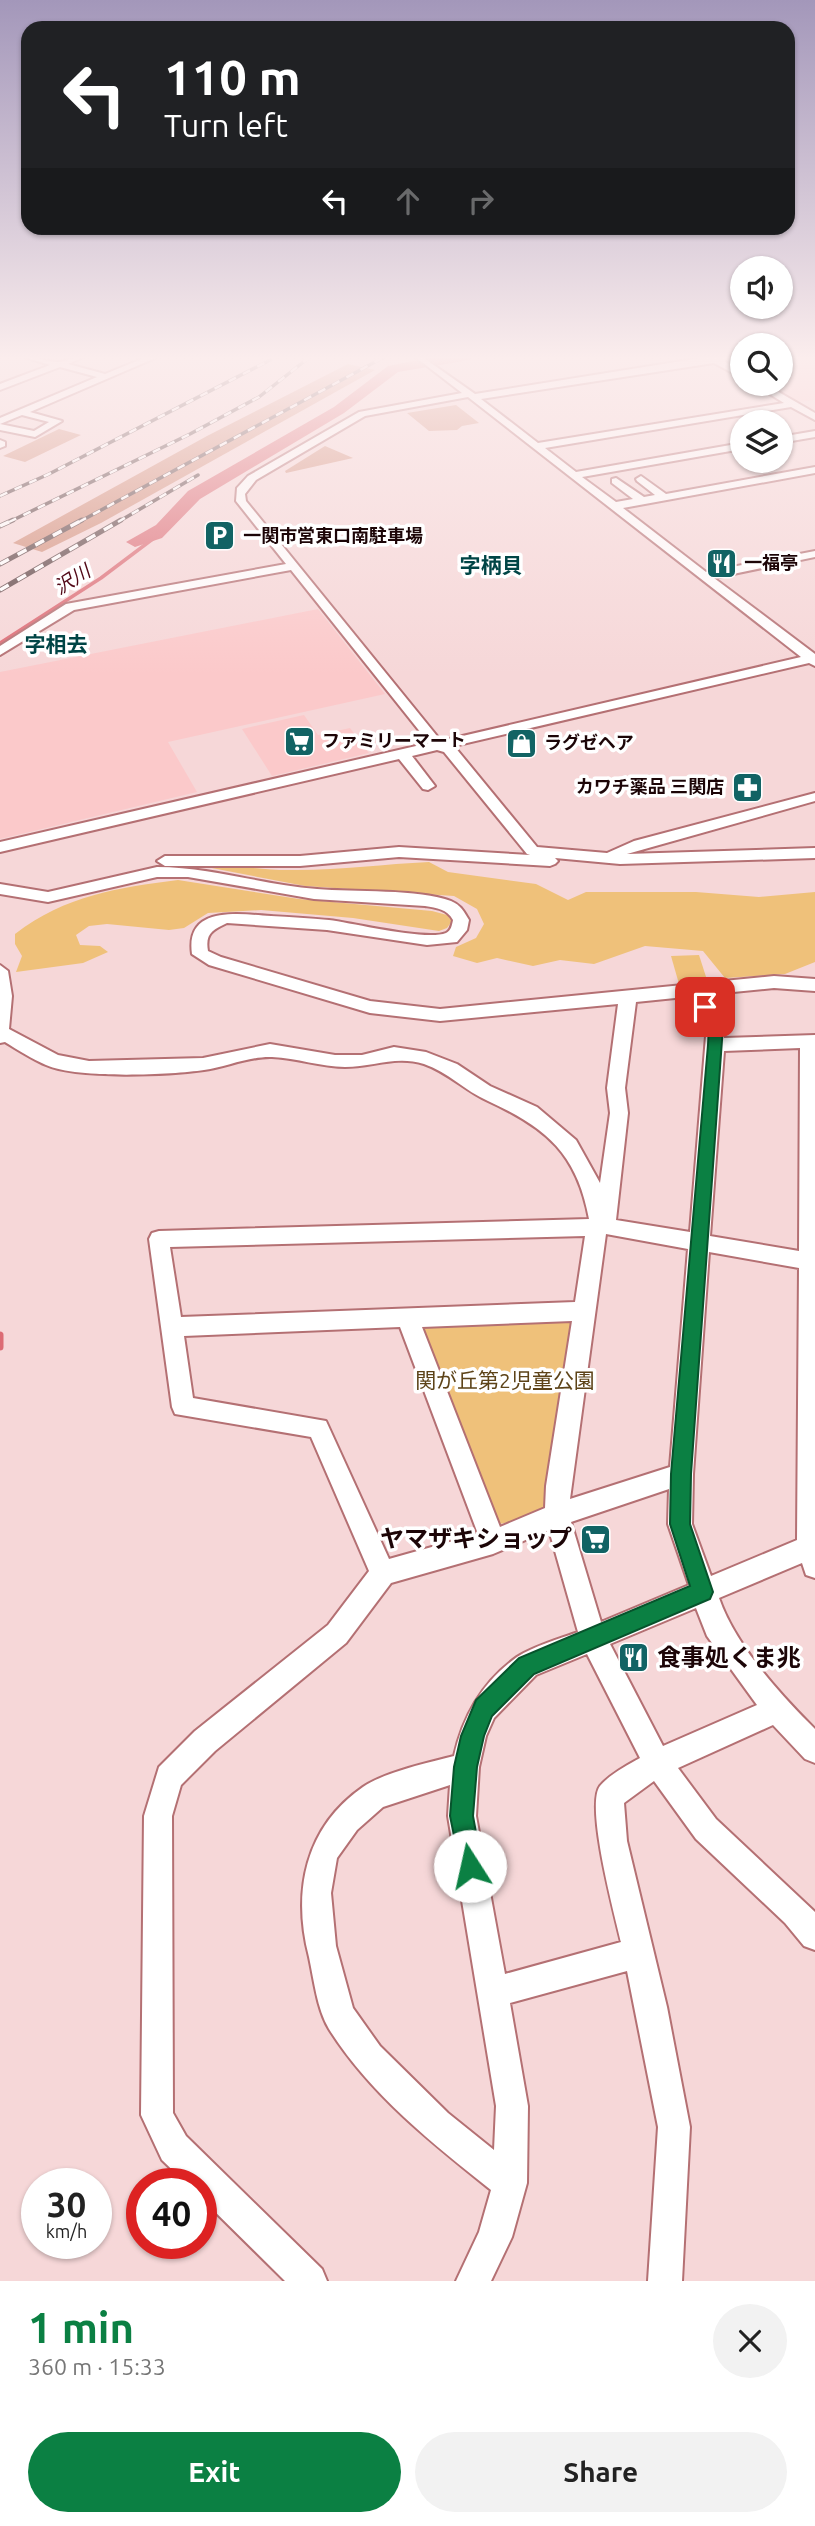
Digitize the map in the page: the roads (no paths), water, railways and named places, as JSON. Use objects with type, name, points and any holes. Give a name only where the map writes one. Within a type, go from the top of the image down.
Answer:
[{"type":"street","points":[[280,462],[244,484],[240,492],[241,501],[438,746],[449,749],[533,851],[620,859],[815,853]]},
{"type":"street","points":[[558,462],[814,660]]},
{"type":"street","points":[[574,475],[647,462]]},
{"type":"street","points":[[793,467],[801,472]]},
{"type":"street","points":[[614,506],[815,470]]},
{"type":"street","points":[[641,479],[664,497]]},
{"type":"street","points":[[616,481],[642,501]]},
{"type":"street","points":[[705,576],[815,554]]},
{"type":"street","points":[[0,651],[70,607],[294,566]]},
{"type":"street","points":[[0,847],[814,660]]},
{"type":"street","points":[[403,754],[428,786]]},
{"type":"street","points":[[48,897],[76,881],[105,872],[174,859],[300,861],[399,852],[534,862],[598,859],[639,844],[815,797]]},
{"type":"street","points":[[0,889],[48,897],[158,872],[188,872],[314,894],[425,901],[447,905],[456,911],[461,920],[459,930],[451,938],[427,940],[327,925],[225,918],[206,926],[198,940],[200,954],[216,963],[258,973],[363,1007],[411,1015],[440,1015],[774,982],[815,985]]},
{"type":"street","points":[[0,971],[3,996],[0,1035],[53,1061],[89,1068],[203,1064],[270,1050],[335,1061],[362,1061],[394,1053],[426,1058],[451,1069],[483,1091],[530,1112],[569,1145],[593,1188],[601,1226]]},
{"type":"street","points":[[689,991],[705,1007],[716,1026],[681,1474],[680,1524],[716,1627],[777,1710],[815,1749]]},
{"type":"street","points":[[628,996],[615,1088],[619,1113],[558,1486],[557,1515],[593,1639],[658,1764],[706,1829],[796,1912],[815,1935]]},
{"type":"street","points":[[473,2281],[495,2237],[510,2183],[512,2106],[461,1816],[465,1767],[472,1736],[484,1708],[527,1666],[702,1592],[813,1553],[809,1261],[812,1041],[715,1045]]},
{"type":"street","points":[[383,1573],[318,1428],[183,1406],[159,1239],[601,1226],[809,1261]]},
{"type":"street","points":[[171,1326],[585,1311]]},
{"type":"street","points":[[408,1319],[493,1542]]},
{"type":"street","points":[[310,2281],[174,2148],[157,2116],[158,1816],[169,1777],[205,1741],[337,1634],[383,1573],[493,1542],[557,1515],[681,1474]]},
{"type":"street","points":[[665,2281],[674,2126],[651,2007],[613,1841],[609,1797],[621,1785],[658,1764],[777,1710]]},
{"type":"street","points":[[465,1767],[417,1780],[374,1796],[347,1820],[324,1852],[316,1893],[321,1946],[339,2016],[369,2057],[436,2125],[510,2183]]},
{"type":"street","points":[[492,1993],[637,1953]]},
{"type":"waterway","points":[[135,542],[147,539],[162,529],[194,495],[250,462]]},
{"type":"waterway","name":"沢川","points":[[0,643],[101,578],[158,535]]},
{"type":"waterway","name":"沢川","points":[[0,1335],[0,1347]]},
{"type":"railway","points":[[0,496],[71,462]]},
{"type":"railway","points":[[9,522],[131,462]]},
{"type":"railway","points":[[79,522],[189,462]]},
{"type":"railway","points":[[118,522],[198,475]]},
{"type":"railway","points":[[0,526],[13,520]]},
{"type":"railway","points":[[0,564],[82,520]]},
{"type":"railway","points":[[0,590],[121,520]]},
{"type":"place","name":"一関市営東口南駐車場","points":[[220,536]]},
{"type":"place","name":"一福亭","points":[[721,563]]},
{"type":"place","name":"ファミリーマート","points":[[299,741]]},
{"type":"place","name":"ラグゼヘア","points":[[521,743]]},
{"type":"place","name":"カワチ薬品 三関店","points":[[747,787]]},
{"type":"place","name":"ヤマザキショップ","points":[[595,1539]]},
{"type":"place","name":"食事処くま兆","points":[[634,1658]]},
{"type":"district","name":"字柄貝","points":[[491,566]]},
{"type":"district","name":"字相去","points":[[56,645]]},
{"type":"park label","name":"関が丘第2児童公園","points":[[505,1381]]}]
